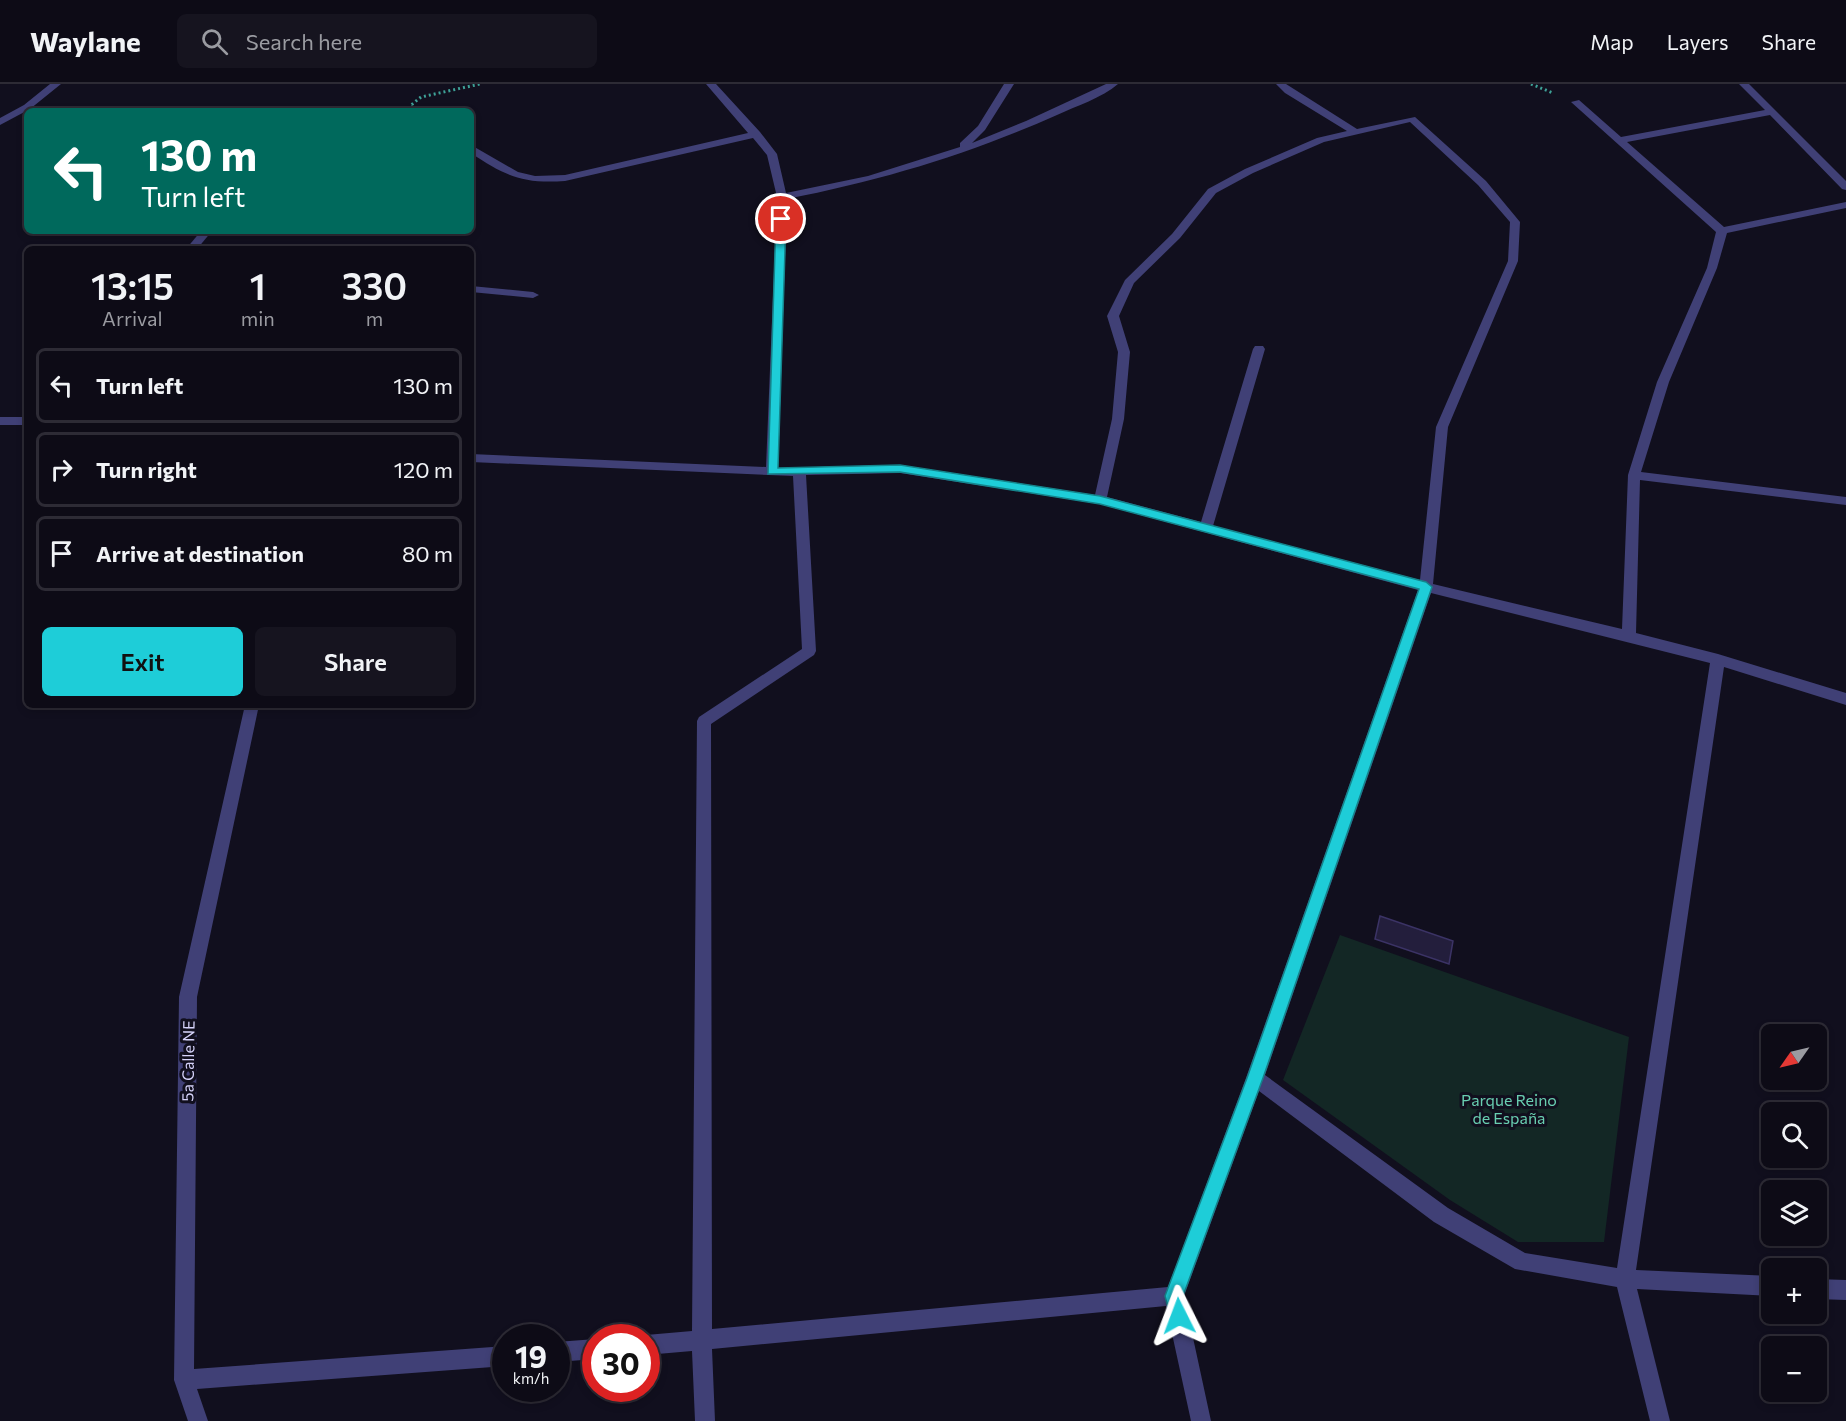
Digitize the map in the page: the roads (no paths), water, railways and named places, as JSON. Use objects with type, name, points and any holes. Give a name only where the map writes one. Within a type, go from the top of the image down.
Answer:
[{"type":"street","points":[[711,84],[757,134],[772,154],[782,197],[772,472]]},
{"type":"street","points":[[957,151],[982,128],[1009,84]]},
{"type":"street","points":[[782,197],[884,176],[1054,114],[1113,84]]},
{"type":"street","points":[[1281,84],[1288,91],[1355,132]]},
{"type":"street","points":[[1744,84],[1846,187]]},
{"type":"street","points":[[25,108],[54,85]]},
{"type":"street","points":[[1576,102],[1722,231]]},
{"type":"street","points":[[0,122],[24,109]]},
{"type":"street","points":[[1619,140],[1772,112]]},
{"type":"street","points":[[1100,500],[1118,419],[1124,352],[1113,316],[1129,282],[1176,236],[1212,191],[1249,171],[1321,140],[1412,119],[1482,183],[1515,222],[1513,261],[1442,427],[1426,587],[1255,1078],[1174,1296],[1201,1421]]},
{"type":"street","points":[[474,150],[511,175],[536,181],[565,178],[757,134]]},
{"type":"street","points":[[1722,231],[1846,205]]},
{"type":"street","points":[[1629,635],[1634,475],[1663,382],[1708,278],[1722,231]]},
{"type":"street","points":[[194,246],[204,234]]},
{"type":"street","points":[[474,289],[533,295]]},
{"type":"street","points":[[1206,528],[1259,349]]},
{"type":"street","points":[[0,421],[24,421]]},
{"type":"street","points":[[474,458],[772,472],[900,469],[1100,500],[1426,587],[1629,635],[1718,659],[1846,699]]},
{"type":"street","points":[[705,1421],[702,1341],[704,721],[809,651],[799,472]]},
{"type":"street","points":[[1634,475],[1846,501]]},
{"type":"street","points":[[1660,1421],[1625,1279],[1718,659]]},
{"type":"street","name":"5a Calle NE","points":[[198,1421],[184,1380],[188,997],[251,708]]},
{"type":"street","points":[[1255,1078],[1440,1215],[1522,1262],[1625,1279],[1761,1285]]},
{"type":"street","points":[[1827,1289],[1846,1290]]},
{"type":"street","points":[[660,1344],[1174,1296]]},
{"type":"street","points":[[184,1380],[492,1357]]},
{"type":"park label","name":"Parque Reino de España","points":[[1509,1109]]}]
